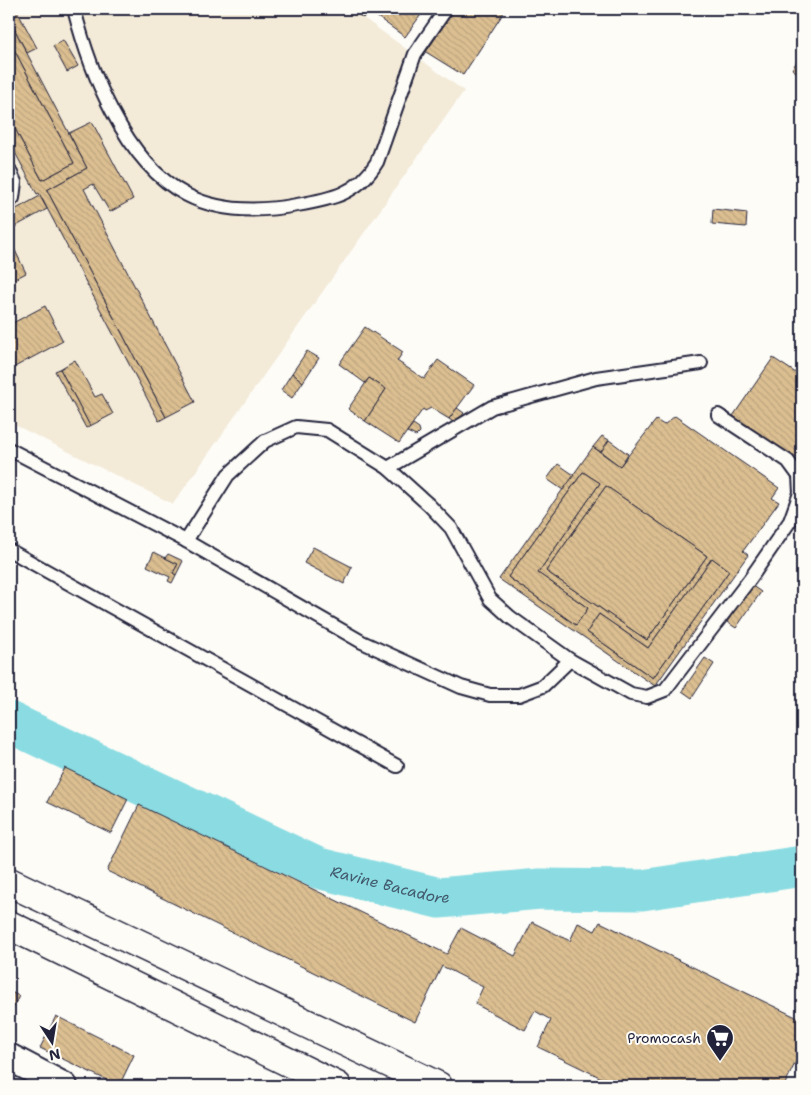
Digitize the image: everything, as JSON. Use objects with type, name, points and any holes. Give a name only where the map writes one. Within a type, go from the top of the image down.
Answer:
[{"type":"main road","points":[[9,882],[438,1086]]},
{"type":"main road","points":[[9,924],[337,1086]]},
{"type":"street","points":[[9,1057],[64,1086]]},
{"type":"lane","points":[[74,9],[81,39],[103,94],[140,157],[159,178],[183,194],[210,204],[244,210],[282,208],[331,199],[353,188],[368,175],[377,162],[415,54],[446,9]]},
{"type":"lane","points":[[9,169],[15,182],[13,198],[9,202]]},
{"type":"lane","points":[[388,468],[492,406],[596,378],[701,363]]},
{"type":"lane","points":[[186,541],[228,475],[265,440],[296,427],[327,430],[388,468],[451,528],[490,599],[510,617],[570,660],[631,694],[648,697],[665,690],[750,579],[790,521],[800,493],[799,476],[788,461],[718,416]]},
{"type":"lane","points":[[9,449],[186,541],[362,642],[461,687],[490,695],[519,695],[543,686],[570,660]]},
{"type":"lane","points":[[9,550],[396,766]]},
{"type":"shaded area","points":[[9,9],[351,9],[464,91],[173,504],[9,422]]},
{"type":"water","points":[[802,857],[802,876],[800,877],[681,892],[642,890],[698,875],[786,863]]},
{"type":"building","points":[[9,9],[16,9],[37,48],[27,53],[9,19]]},
{"type":"building","points":[[351,9],[425,9],[405,37],[369,11],[363,18]]},
{"type":"building","points":[[455,9],[506,9],[463,75],[426,52]]},
{"type":"building","points":[[9,19],[87,168],[47,190],[166,417],[159,421],[39,193],[37,194],[9,141],[9,117],[42,180],[74,163],[9,40]]},
{"type":"building","points":[[9,40],[74,163],[42,180],[9,117]]},
{"type":"building","points":[[63,40],[78,66],[67,72],[53,46]]},
{"type":"building","points":[[802,54],[802,76],[792,69]]},
{"type":"building","points":[[92,122],[133,199],[110,212],[93,184],[84,189],[195,402],[166,417],[47,190],[87,168],[69,133]]},
{"type":"building","points":[[40,196],[47,209],[9,230],[9,213]]},
{"type":"building","points":[[713,209],[747,213],[746,227],[712,224]]},
{"type":"building","points":[[9,238],[26,273],[9,282]]},
{"type":"building","points":[[45,306],[63,341],[9,370],[9,325]]},
{"type":"building","points":[[365,327],[403,352],[397,361],[424,379],[438,360],[474,385],[449,419],[431,408],[425,411],[423,409],[399,443],[365,421],[386,389],[369,378],[365,383],[339,364]]},
{"type":"building","points":[[307,351],[319,358],[303,382],[292,373]]},
{"type":"building","points":[[773,358],[802,377],[802,448],[795,459],[733,416]]},
{"type":"building","points":[[75,360],[95,397],[102,394],[113,414],[90,426],[60,369]]},
{"type":"building","points":[[60,369],[90,426],[86,428],[55,371]]},
{"type":"building","points":[[292,373],[303,382],[292,398],[281,390]]},
{"type":"building","points":[[369,378],[386,389],[365,421],[348,409]]},
{"type":"building","points":[[457,408],[464,413],[456,424],[449,419]]},
{"type":"building","points":[[675,416],[779,488],[772,498],[779,502],[743,551],[748,555],[655,686],[499,579],[593,447],[620,466],[656,420],[664,425]],"holes":[[[583,472],[600,483],[538,573],[588,608],[576,625],[508,577]],[[606,486],[707,556],[647,640],[546,571]],[[712,558],[729,571],[653,678],[587,632],[599,614],[648,648]]]},
{"type":"building","points":[[413,424],[419,428],[420,432],[416,436],[407,432]]},
{"type":"building","points":[[602,436],[609,440],[601,452],[593,447]]},
{"type":"building","points":[[609,440],[628,454],[620,466],[601,452]]},
{"type":"building","points":[[558,464],[574,475],[563,490],[547,479]]},
{"type":"building","points":[[583,472],[600,483],[538,573],[588,608],[576,625],[508,577]]},
{"type":"building","points":[[606,486],[707,556],[647,640],[546,571]]},
{"type":"building","points":[[313,547],[352,567],[344,584],[304,563]]},
{"type":"building","points":[[154,552],[178,564],[173,573],[176,575],[172,583],[168,581],[170,577],[147,566]]},
{"type":"building","points":[[168,554],[183,561],[176,575],[173,573],[178,564],[165,558]]},
{"type":"building","points":[[712,558],[729,571],[653,678],[587,632],[599,614],[648,648]]},
{"type":"building","points":[[751,585],[761,592],[736,628],[727,622]]},
{"type":"building","points":[[705,658],[714,664],[692,698],[682,691]]},
{"type":"building","points":[[65,768],[128,799],[111,833],[47,802]]},
{"type":"building","points":[[139,805],[447,954],[461,928],[515,956],[532,922],[570,941],[578,923],[595,931],[600,922],[802,1020],[802,1049],[784,1086],[618,1086],[538,1047],[551,1020],[535,1011],[525,1030],[475,1004],[483,987],[442,966],[415,1022],[107,871]]},
{"type":"building","points":[[9,991],[19,996],[9,1016]]},
{"type":"building","points":[[56,1016],[134,1055],[119,1086],[40,1048]]},
{"type":"waterway","name":"Ravine Bacadore","points":[[9,722],[318,868],[439,898],[540,889],[642,890],[802,866]]},
{"type":"place","name":"Promocash","points":[[720,1062]]}]
